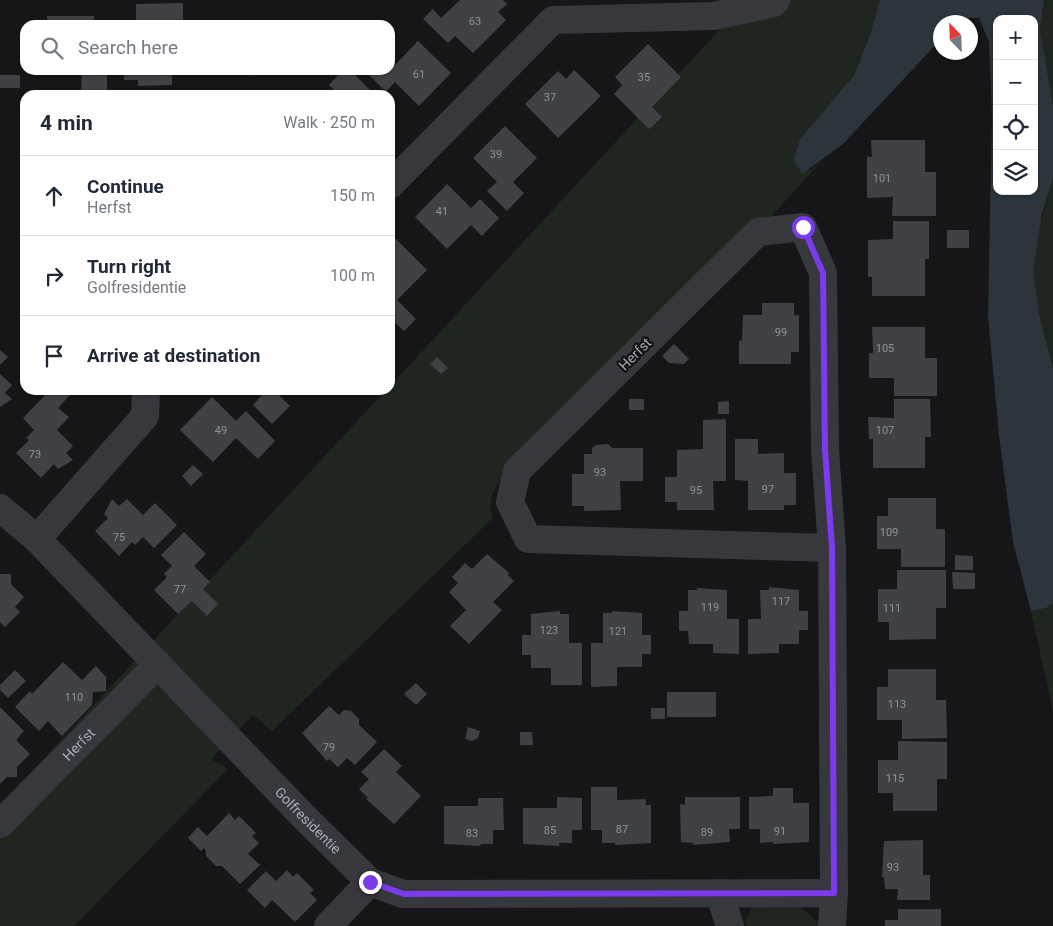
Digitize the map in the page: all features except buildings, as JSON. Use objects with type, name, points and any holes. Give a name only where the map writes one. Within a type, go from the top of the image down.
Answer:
[{"type":"street","points":[[395,180],[553,20],[714,16],[774,3],[776,0]]},
{"type":"street","name":"Herfst","points":[[832,548],[528,539],[510,502],[517,471],[758,232],[803,227],[823,273],[825,449],[832,548],[834,893]]},
{"type":"street","points":[[37,539],[145,416],[146,395]]},
{"type":"street","name":"Golfresidentie","points":[[0,508],[37,539],[304,818],[370,882],[404,894],[834,893]]},
{"type":"street","name":"Herfst","points":[[0,824],[158,664]]},
{"type":"street","points":[[328,926],[370,882]]},
{"type":"street","points":[[719,893],[730,926]]},
{"type":"street","points":[[832,926],[834,893]]},
{"type":"shaded area","points":[[747,0],[880,0],[869,38],[853,76],[800,139],[809,171],[822,161],[766,222],[750,220],[515,460],[500,480],[493,494],[491,510],[493,518],[272,731],[253,715],[211,759],[228,769],[74,926],[0,926],[0,806],[381,395],[395,395],[395,381]]},
{"type":"shaded area","points":[[880,0],[1044,0],[1040,29],[1053,105],[1053,179],[1042,213],[1033,271],[1039,315],[1053,368],[1053,603],[1046,608],[1031,611],[1013,542],[999,435],[988,316],[992,116],[989,42],[978,15],[933,15],[933,48],[843,144],[802,174],[794,160],[800,139],[854,75],[869,38]]},
{"type":"shaded area","points":[[1044,0],[1053,0],[1053,105],[1040,28]]},
{"type":"shaded area","points":[[1053,179],[1053,368],[1039,319],[1034,294],[1033,270],[1043,212]]},
{"type":"shaded area","points":[[1053,603],[1053,712],[1031,611],[1046,608]]},
{"type":"shaded area","points":[[753,905],[798,905],[817,921],[819,926],[747,926],[745,921]]},
{"type":"route","points":[[370,882],[404,894],[834,893],[832,548],[825,449],[823,273],[803,227]]}]
